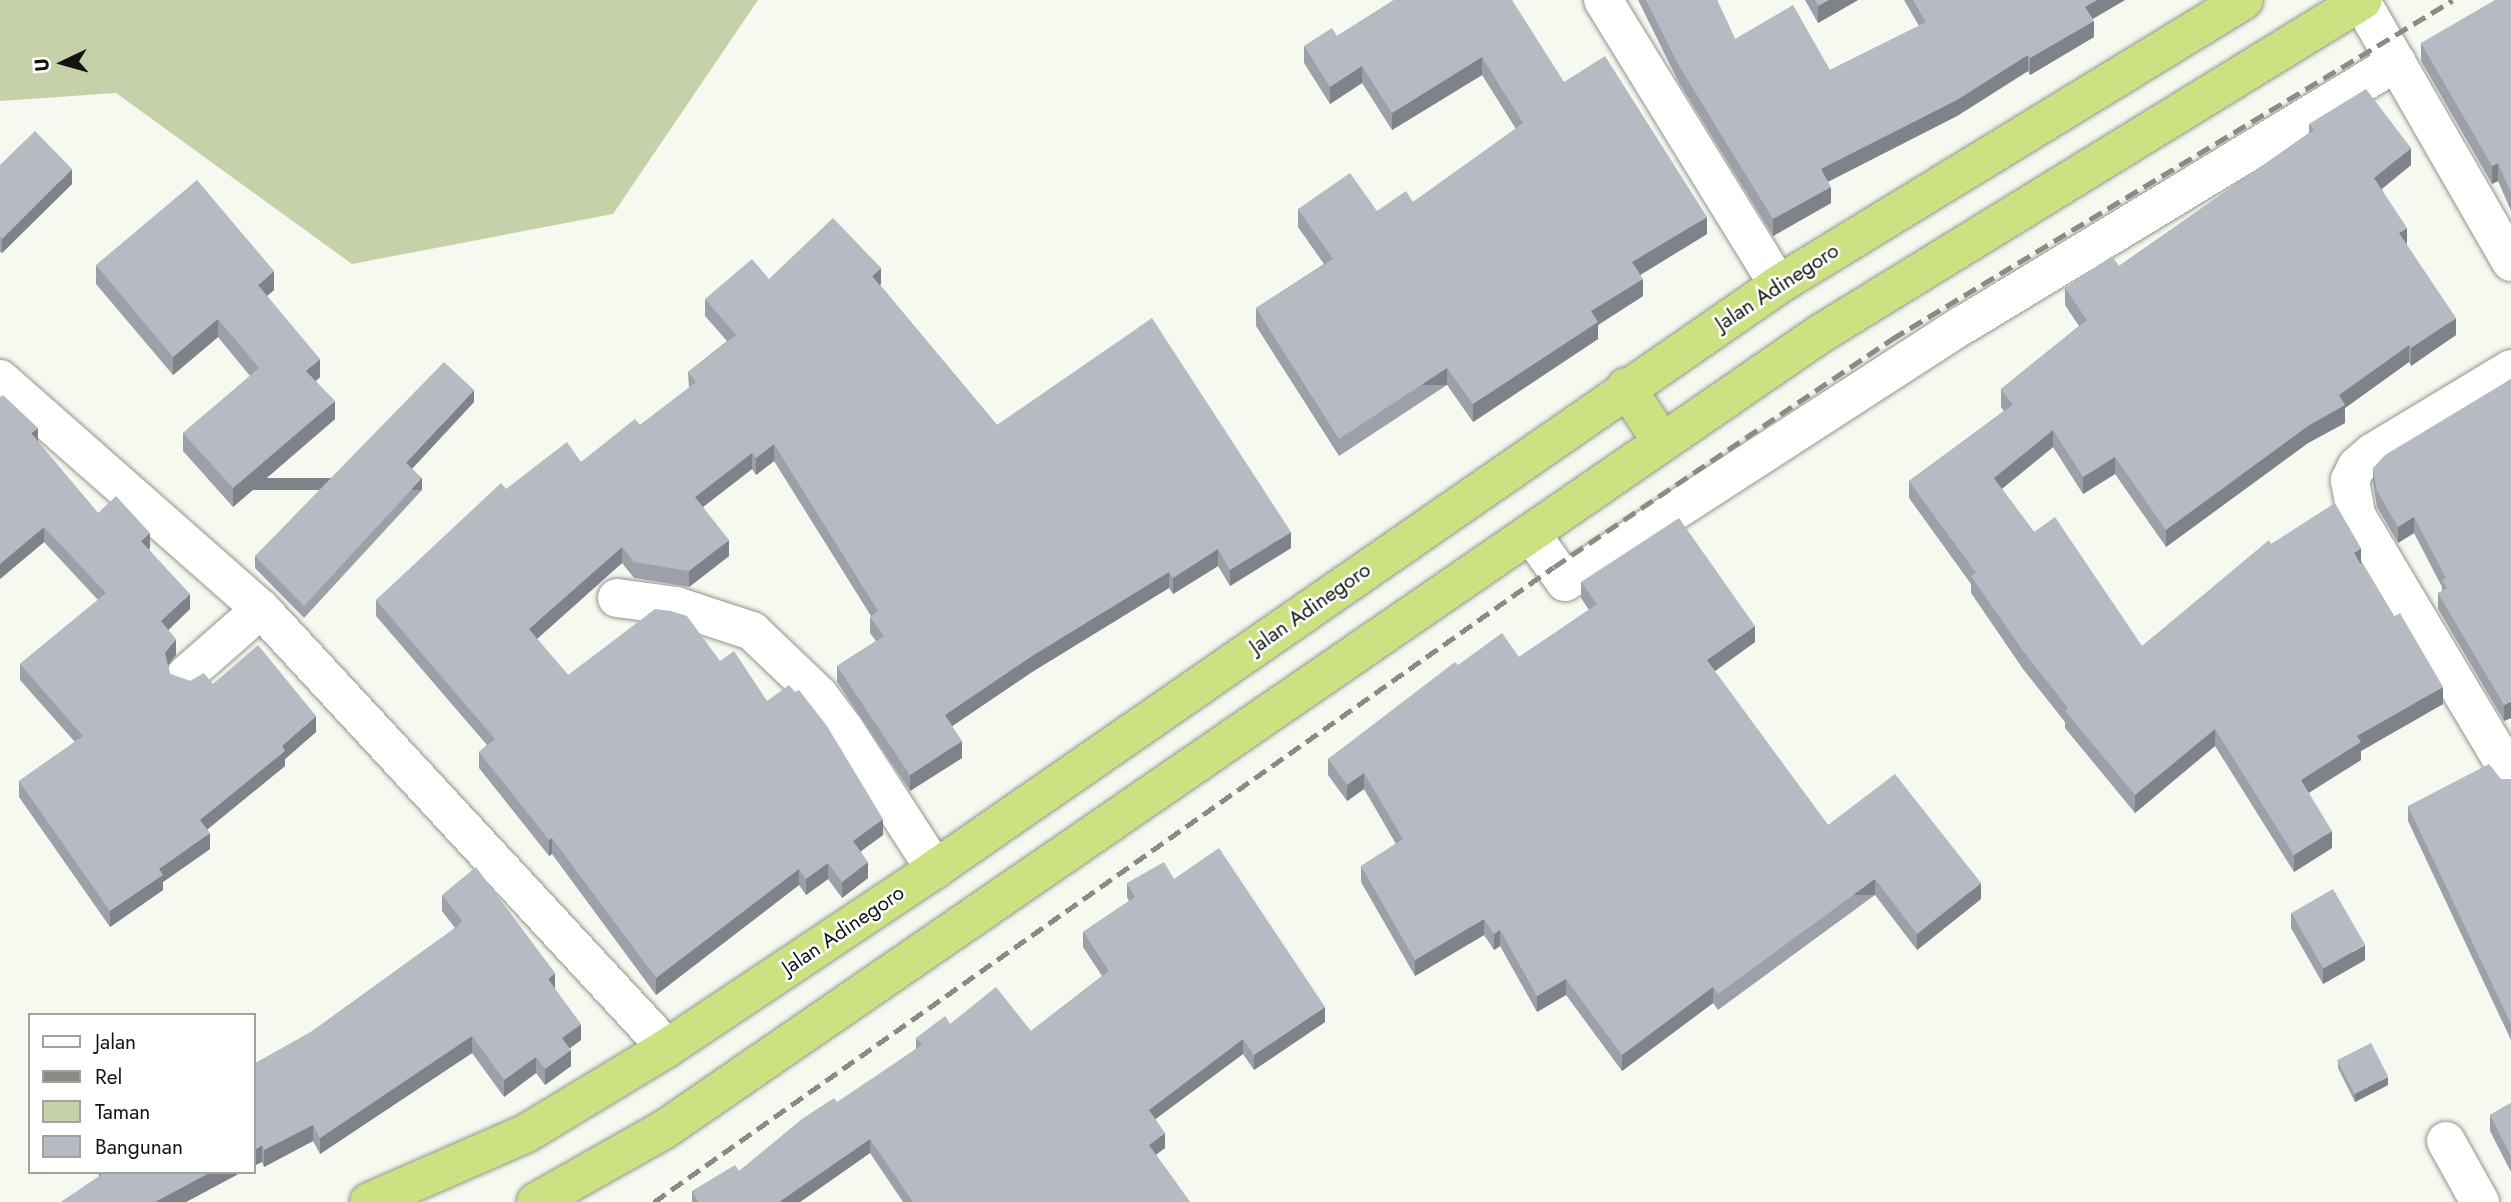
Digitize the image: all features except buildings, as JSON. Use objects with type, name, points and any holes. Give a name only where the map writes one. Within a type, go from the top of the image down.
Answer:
[{"type":"highway","name":"Jalan Adinegoro","points":[[369,1202],[525,1134],[667,1048],[935,869],[1626,387],[1778,285],[2244,0]]},
{"type":"highway","points":[[536,1202],[665,1129],[1532,535],[1820,334],[2362,1]]},
{"type":"highway","points":[[1626,387],[1662,442]]},
{"type":"street","points":[[1603,0],[1778,285]]},
{"type":"street","points":[[2362,1],[2511,262]]},
{"type":"street","points":[[1532,535],[1564,582],[1963,325],[2398,62]]},
{"type":"street","points":[[2511,369],[2372,453],[2357,466],[2350,481],[2356,514],[2511,775]]},
{"type":"street","points":[[0,379],[261,609],[667,1048]]},
{"type":"street","points":[[617,598],[676,606],[752,631],[832,712],[935,869]]},
{"type":"street","points":[[186,675],[261,609]]},
{"type":"street","points":[[2446,1141],[2480,1202]]},
{"type":"green space","points":[[0,0],[758,0],[613,214],[352,264],[116,93],[0,101]]},
{"type":"railway","points":[[654,1202],[1554,567],[1892,339],[2453,0]]}]
